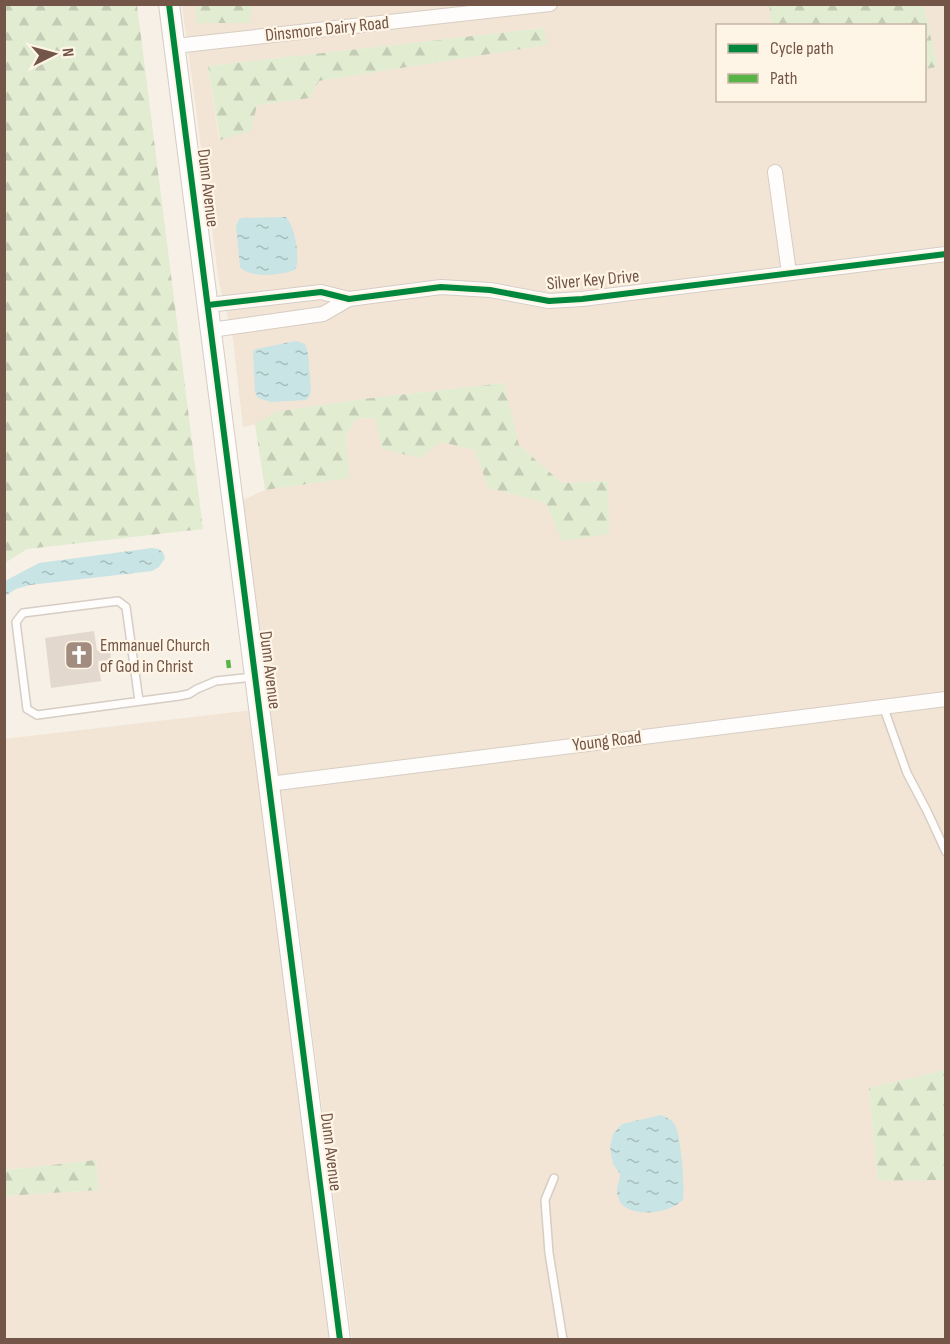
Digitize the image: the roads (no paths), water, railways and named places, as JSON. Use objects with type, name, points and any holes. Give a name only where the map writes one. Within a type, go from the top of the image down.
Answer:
[{"type":"main road","name":"Dunn Avenue","points":[[170,4],[340,1340]]},
{"type":"street","name":"Dinsmore Dairy Road","points":[[175,46],[550,4]]},
{"type":"street","points":[[776,172],[789,273]]},
{"type":"street","name":"Silver Key Drive","points":[[208,305],[321,292],[348,299],[441,287],[490,290],[549,301],[945,254]]},
{"type":"street","name":"Silver Key Drive","points":[[211,330],[322,314],[348,299]]},
{"type":"street","name":"Young Road","points":[[270,784],[945,699]]},
{"type":"lane","points":[[139,701],[126,607],[118,601],[23,613],[16,622],[27,709],[37,715],[139,701],[189,694],[216,681],[256,676]]},
{"type":"lane","points":[[883,706],[907,773],[945,852]]},
{"type":"lane","points":[[554,1178],[545,1200],[549,1253],[563,1340]]},
{"type":"water","points":[[286,217],[296,243],[297,265],[295,270],[259,275],[240,267],[236,225],[240,218]]},
{"type":"water","points":[[296,341],[305,344],[308,353],[311,391],[309,397],[306,400],[271,402],[258,398],[255,392],[253,351]]},
{"type":"water","points":[[152,548],[161,550],[165,558],[159,567],[152,571],[30,585],[16,589],[5,596],[5,581],[39,563]]},
{"type":"water","points":[[661,1115],[674,1123],[678,1133],[683,1200],[668,1209],[638,1212],[622,1204],[618,1197],[620,1174],[613,1164],[610,1147],[613,1134],[622,1124]]},
{"type":"place","name":"Emmanuel Church of God in Christ","points":[[79,655]]}]
